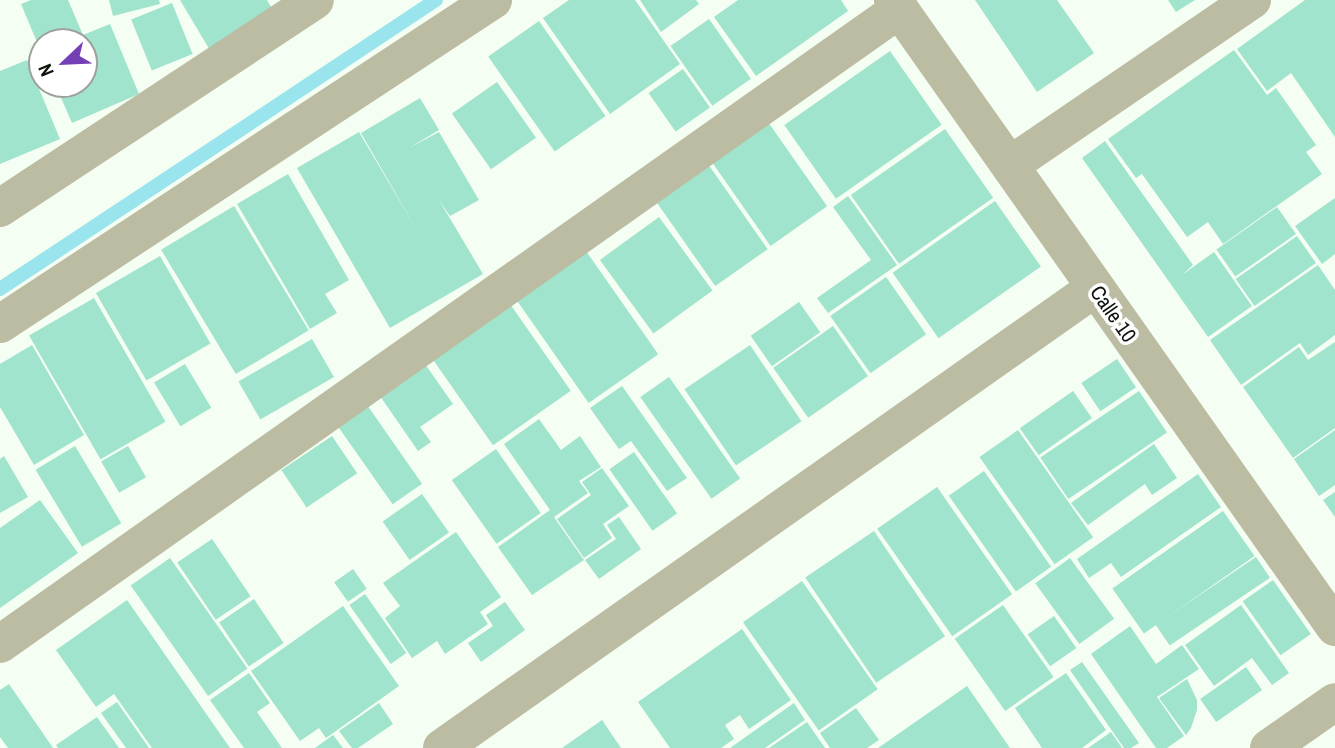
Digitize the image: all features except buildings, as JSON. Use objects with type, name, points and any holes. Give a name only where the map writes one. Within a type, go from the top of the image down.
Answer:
[{"type":"street","points":[[0,208],[314,0]]},
{"type":"street","points":[[0,324],[493,0]]},
{"type":"street","points":[[1010,165],[1252,0]]},
{"type":"street","points":[[0,644],[896,5]]},
{"type":"street","name":"Calle 10","points":[[896,5],[1335,626]]},
{"type":"street","points":[[442,748],[1095,288]]},
{"type":"street","points":[[1269,748],[1335,702]]},
{"type":"waterway","points":[[0,289],[436,0]]}]
